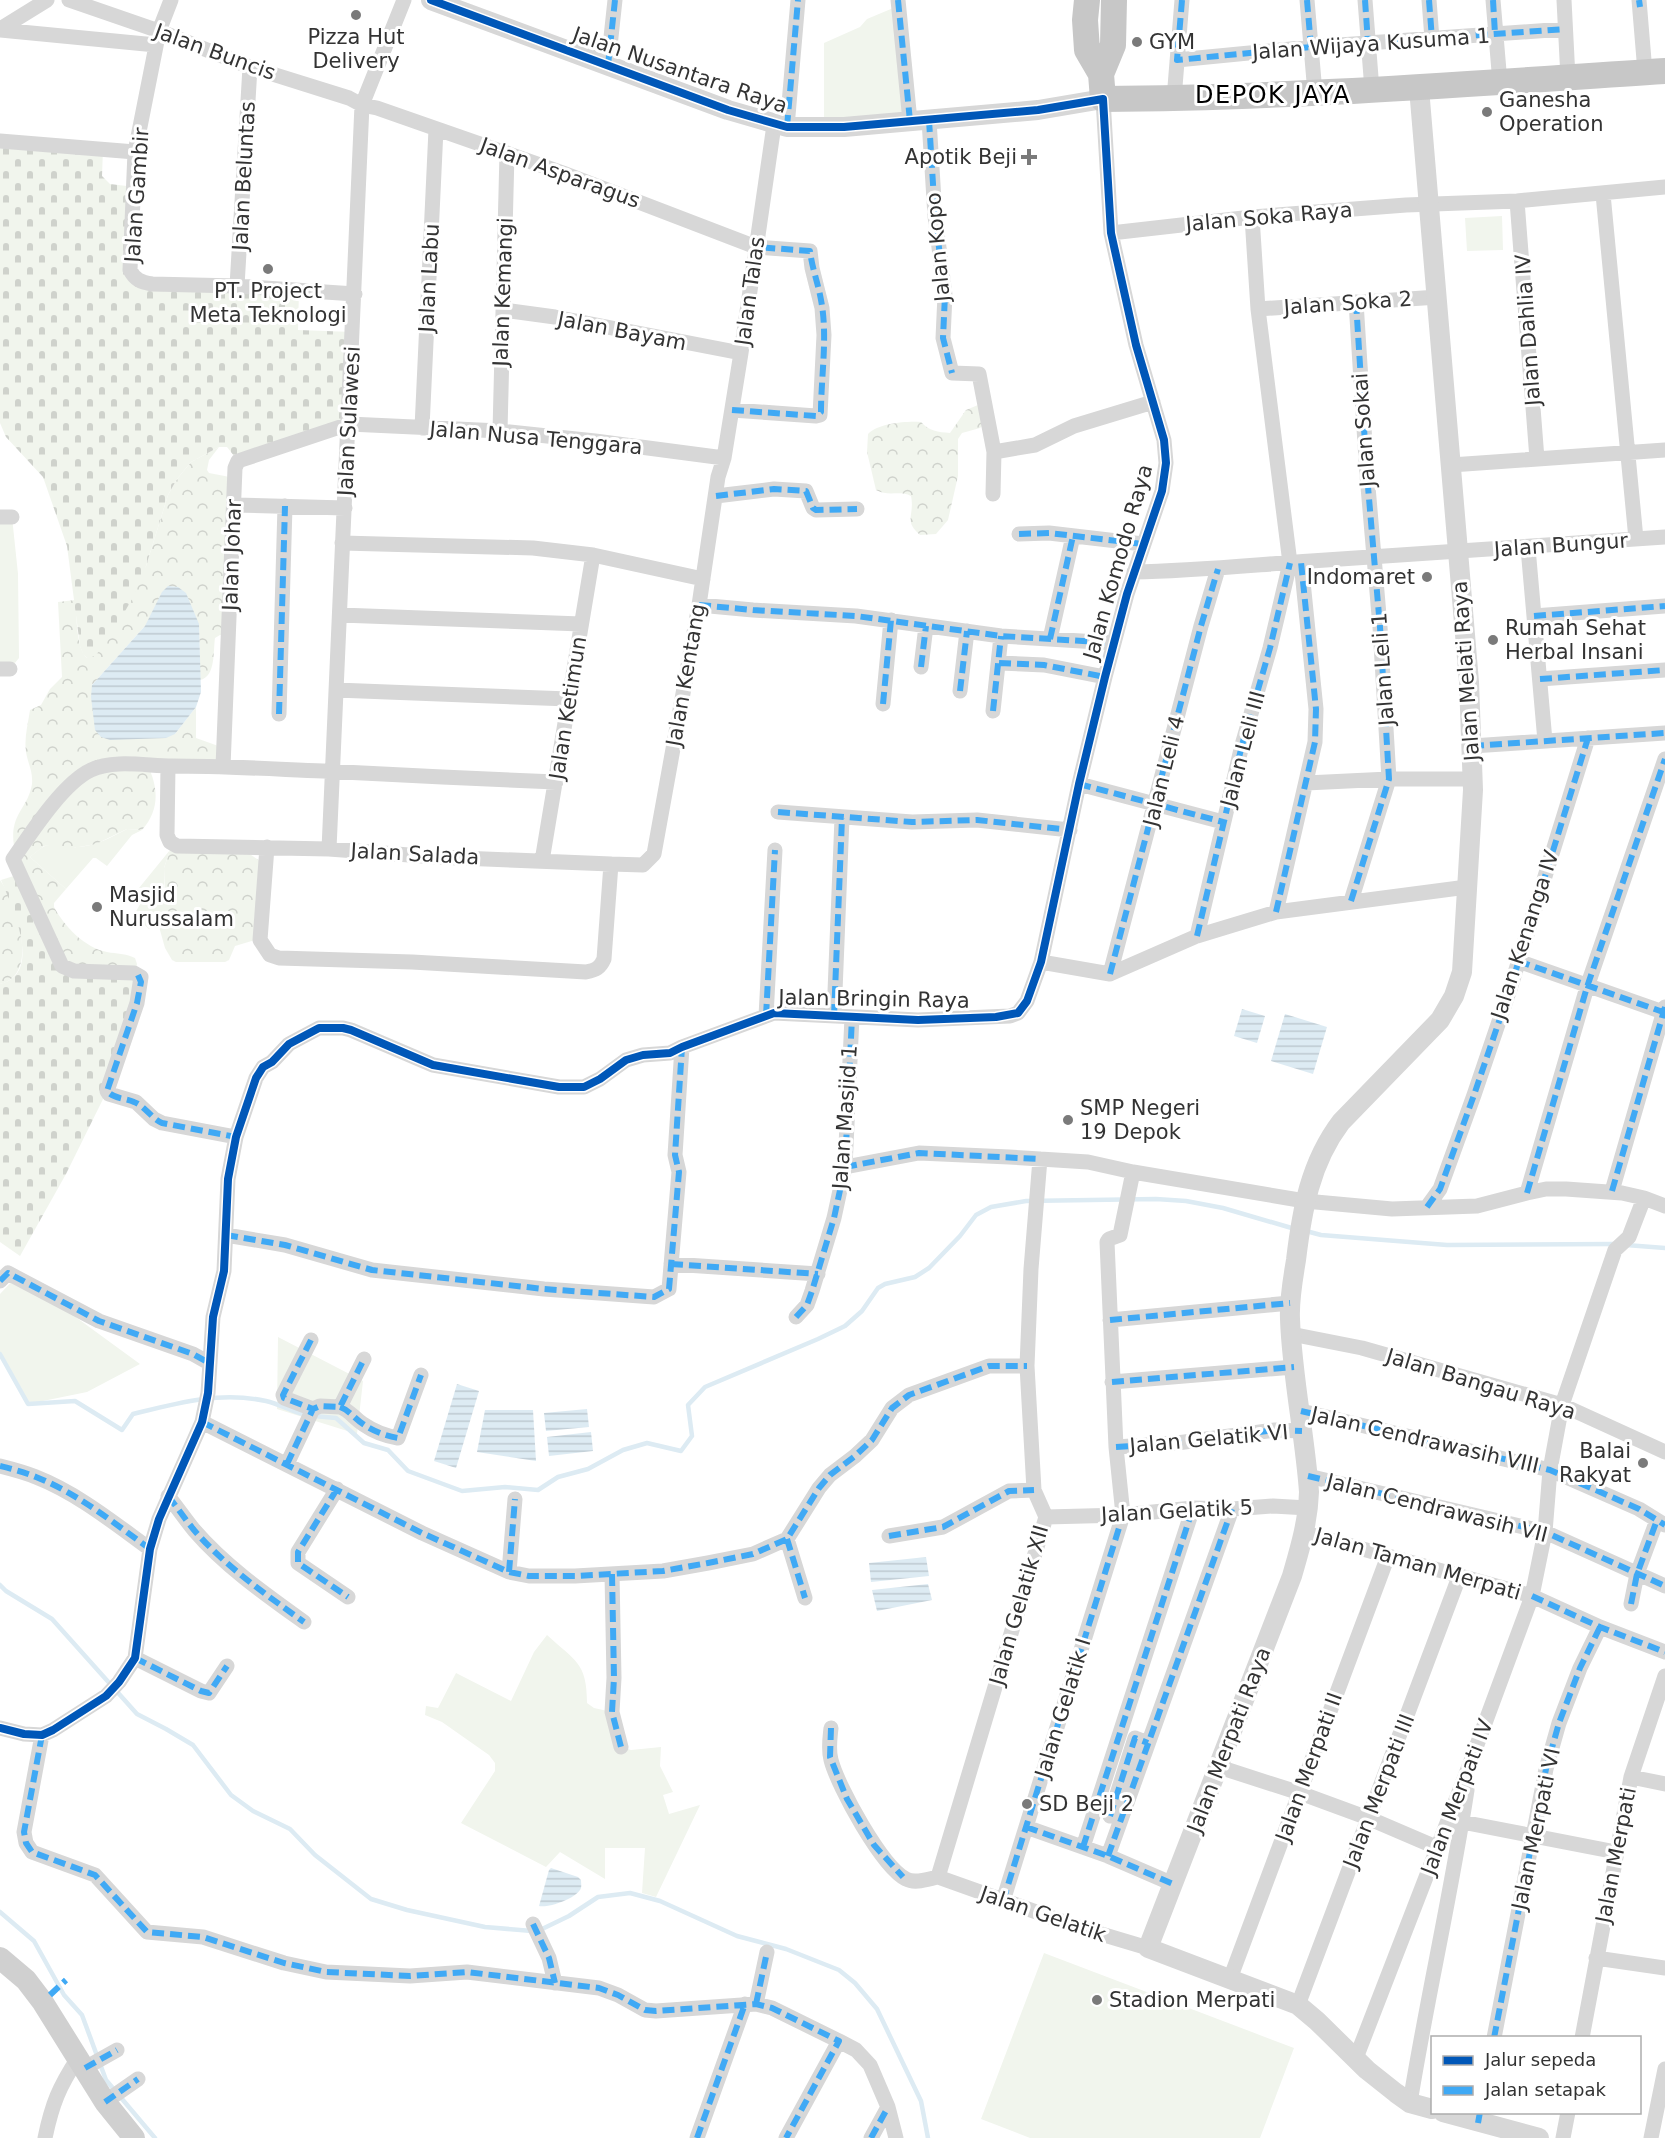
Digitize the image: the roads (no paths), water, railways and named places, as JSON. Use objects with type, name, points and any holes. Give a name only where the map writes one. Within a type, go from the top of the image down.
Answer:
[{"type":"highway","points":[[1087,0],[1085,20],[1087,51],[1102,87]]},
{"type":"highway","points":[[1102,87],[1113,45],[1114,0]]},
{"type":"highway","name":"Jalan Nusantara Raya","points":[[1102,87],[1174,99],[1419,88],[1655,72]]},
{"type":"main road","points":[[0,1958],[26,1980],[110,2099],[134,2138]]},
{"type":"street","points":[[0,29],[47,0]]},
{"type":"street","name":"Jalan Buncis","points":[[69,0],[158,38],[349,98],[362,105]]},
{"type":"street","name":"Jalan Gambir","points":[[171,0],[158,38],[135,152],[130,270],[134,277],[152,284],[237,286],[355,294]]},
{"type":"street","name":"Jalan Sulawesi","points":[[329,849],[362,105],[404,0]]},
{"type":"street","points":[[608,65],[615,0]]},
{"type":"street","name":"Jalan Talas","points":[[724,458],[756,247],[781,126],[798,0]]},
{"type":"street","name":"Jalan Kopo","points":[[898,0],[935,216],[945,295],[943,338],[952,373],[979,374],[994,452]]},
{"type":"street","points":[[1174,99],[1182,0]]},
{"type":"street","points":[[1307,0],[1315,93]]},
{"type":"street","points":[[1365,0],[1372,90]]},
{"type":"street","points":[[1429,0],[1432,39]]},
{"type":"street","points":[[1492,0],[1500,83]]},
{"type":"street","points":[[1564,0],[1568,78]]},
{"type":"street","points":[[1639,0],[1655,72]]},
{"type":"street","name":"Jalan Nusantara Raya","points":[[435,1],[728,110],[781,126],[844,127],[1038,110],[1102,87]]},
{"type":"street","points":[[0,29],[158,38]]},
{"type":"street","name":"Jalan Wijaya Kusuma 1","points":[[1177,60],[1311,47],[1565,29]]},
{"type":"street","name":"Jalan Beluntas","points":[[237,286],[250,67]]},
{"type":"street","name":"Jalan Komodo Raya","points":[[1010,1016],[1018,1013],[1027,1001],[1041,962],[1079,784],[1105,677],[1134,572],[1161,491],[1166,464],[1164,440],[1136,345],[1111,234],[1102,87]]},
{"type":"street","name":"Jalan Melati Raya","points":[[1303,1210],[1317,1161],[1331,1135],[1440,1020],[1454,996],[1463,960],[1473,779],[1472,746],[1467,650],[1419,88]]},
{"type":"street","name":"Jalan Asparagus","points":[[362,105],[377,108],[507,153],[756,247],[810,251],[822,308],[824,335],[820,412],[816,416],[732,410]]},
{"type":"street","name":"Jalan Labu","points":[[422,428],[436,129]]},
{"type":"street","points":[[0,141],[135,152]]},
{"type":"street","name":"Jalan Kemangi","points":[[500,431],[507,153]]},
{"type":"street","name":"Jalan Soka Raya","points":[[1111,234],[1252,217],[1428,204],[1517,201],[1665,187]]},
{"type":"street","points":[[1603,194],[1636,539]]},
{"type":"street","name":"Jalan Dahlia IV","points":[[1517,201],[1537,459]]},
{"type":"street","points":[[1252,217],[1258,309],[1316,709],[1315,742],[1276,912]]},
{"type":"street","name":"Jalan Soka 2","points":[[1258,309],[1438,297]]},
{"type":"street","name":"Jalan Sokai","points":[[1356,302],[1374,558]]},
{"type":"street","name":"Jalan Bayam","points":[[503,310],[555,317],[741,353]]},
{"type":"street","points":[[993,494],[994,452],[1035,445],[1074,426],[1153,402]]},
{"type":"street","name":"Jalan Nusa Tenggara","points":[[349,423],[500,431],[724,458]]},
{"type":"street","name":"Jalan Johar","points":[[223,767],[235,468],[238,461],[349,423]]},
{"type":"street","points":[[1451,465],[1665,450]]},
{"type":"street","name":"Jalan Kentang","points":[[654,854],[724,458]]},
{"type":"street","points":[[716,496],[774,489],[806,491],[816,510],[857,509]]},
{"type":"street","points":[[235,505],[345,508]]},
{"type":"street","points":[[279,714],[285,506]]},
{"type":"street","points":[[1019,534],[1049,533],[1143,544]]},
{"type":"street","points":[[1050,639],[1073,536]]},
{"type":"street","name":"Jalan Bungur","points":[[1134,572],[1218,569],[1665,537]]},
{"type":"street","points":[[342,543],[533,548],[593,555],[703,579]]},
{"type":"street","points":[[1528,548],[1545,741]]},
{"type":"street","name":"Jalan Ketimun","points":[[542,861],[593,555]]},
{"type":"street","name":"Jalan Leli 1","points":[[1374,558],[1389,780]]},
{"type":"street","name":"Jalan Leli III","points":[[1197,936],[1223,822],[1296,562]]},
{"type":"street","name":"Jalan Leli 4","points":[[1110,974],[1218,569]]},
{"type":"street","points":[[699,604],[891,620],[1001,636],[1114,643]]},
{"type":"street","points":[[1534,616],[1665,606]]},
{"type":"street","points":[[340,615],[581,624]]},
{"type":"street","points":[[883,704],[891,620]]},
{"type":"street","points":[[921,667],[926,626]]},
{"type":"street","points":[[960,691],[967,631]]},
{"type":"street","points":[[993,711],[1001,636]]},
{"type":"street","points":[[999,663],[1044,665],[1105,677]]},
{"type":"street","points":[[1540,679],[1665,670]]},
{"type":"street","points":[[336,690],[569,699]]},
{"type":"street","points":[[1472,746],[1665,733]]},
{"type":"street","name":"Jalan Kenanga IV","points":[[1427,1207],[1440,1189],[1491,1045],[1588,738]]},
{"type":"street","points":[[1527,1193],[1587,987],[1665,759]]},
{"type":"street","points":[[236,1137],[162,1123],[154,1119],[136,1102],[109,1094],[107,1091],[137,1003],[141,977],[134,973],[74,971],[62,966],[7,859],[61,796],[90,771],[115,765],[223,767],[556,783]]},
{"type":"street","name":"Jalan Salada","points":[[168,766],[167,836],[173,845],[177,846],[329,849],[436,857],[643,865],[654,854]]},
{"type":"street","points":[[1306,783],[1473,779]]},
{"type":"street","points":[[1351,901],[1389,780]]},
{"type":"street","points":[[1079,784],[1223,822]]},
{"type":"street","points":[[778,812],[912,822],[978,820],[1070,830]]},
{"type":"street","points":[[834,1016],[842,818]]},
{"type":"street","points":[[267,847],[260,940],[270,955],[279,958],[594,971],[600,967],[604,959],[611,864]]},
{"type":"street","points":[[766,1016],[775,850]]},
{"type":"street","points":[[1041,962],[1110,974],[1197,936],[1276,912],[1467,887]]},
{"type":"street","points":[[1518,961],[1587,987],[1664,1009],[1612,1191]]},
{"type":"street","name":"Jalan Bringin Raya","points":[[135,1658],[150,1549],[168,1496],[202,1422],[207,1398],[213,1317],[224,1271],[228,1179],[236,1137],[256,1078],[263,1067],[272,1062],[289,1044],[309,1031],[319,1028],[343,1028],[433,1065],[559,1087],[584,1087],[605,1076],[626,1060],[643,1055],[670,1053],[774,1013],[918,1020],[1010,1016]]},
{"type":"street","name":"Jalan Masjid 1","points":[[796,1317],[807,1305],[818,1274],[834,1218],[845,1167],[852,1017]]},
{"type":"street","points":[[226,1235],[285,1245],[372,1270],[544,1289],[654,1297],[669,1289],[679,1172],[675,1155],[681,1047]]},
{"type":"street","points":[[845,1167],[919,1153],[1088,1162],[1303,1210],[1399,1210],[1477,1206],[1546,1189],[1612,1191],[1644,1198],[1665,1206]]},
{"type":"street","name":"Jalan Gelatik XII","points":[[938,1877],[1046,1517],[1034,1490],[1027,1366],[1040,1159]]},
{"type":"street","points":[[1123,1515],[1112,1382],[1107,1242],[1120,1234],[1133,1172]]},
{"type":"street","name":"Jalan Merpati IV","points":[[1356,2058],[1472,1761],[1532,1596],[1545,1532],[1550,1470],[1562,1405],[1615,1250],[1629,1237],[1644,1198]]},
{"type":"street","name":"Jalan Merpati Raya","points":[[1148,1948],[1292,1576],[1305,1533],[1308,1476],[1294,1367],[1290,1303],[1303,1210]]},
{"type":"street","points":[[671,1264],[818,1274]]},
{"type":"street","points":[[0,1281],[8,1273],[99,1321],[209,1361]]},
{"type":"street","points":[[1110,1320],[1290,1303]]},
{"type":"street","name":"Jalan Bangau Raya","points":[[1291,1334],[1362,1348],[1562,1405],[1665,1452]]},
{"type":"street","points":[[311,1340],[283,1395],[284,1398],[311,1414]]},
{"type":"street","points":[[340,1407],[364,1359]]},
{"type":"street","points":[[202,1422],[422,1533],[510,1572],[541,1576],[663,1571],[753,1554],[787,1539],[819,1488],[830,1475],[872,1440],[887,1415],[900,1401],[909,1395],[989,1366],[1027,1366]]},
{"type":"street","points":[[1112,1382],[1294,1367]]},
{"type":"street","points":[[287,1464],[311,1414],[320,1406],[340,1407],[363,1424],[382,1434],[398,1438],[421,1375]]},
{"type":"street","name":"Jalan Cendrawasih VIII","points":[[1300,1411],[1550,1470],[1639,1509],[1661,1523]]},
{"type":"street","name":"Jalan Gelatik VI","points":[[1116,1447],[1177,1443],[1275,1430],[1302,1431]]},
{"type":"street","points":[[0,1466],[35,1476],[59,1487],[150,1549]]},
{"type":"street","name":"Jalan Cendrawasih VII","points":[[1308,1476],[1545,1532],[1665,1586]]},
{"type":"street","points":[[337,1489],[298,1552],[296,1559],[298,1563],[348,1598]]},
{"type":"street","points":[[889,1536],[943,1527],[1009,1491],[1034,1490]]},
{"type":"street","points":[[168,1496],[207,1544],[246,1580],[304,1622]]},
{"type":"street","points":[[510,1572],[515,1499]]},
{"type":"street","name":"Jalan Gelatik 5","points":[[1046,1517],[1123,1515],[1193,1508],[1232,1509],[1273,1506],[1308,1508]]},
{"type":"street","points":[[1083,1847],[1193,1508]]},
{"type":"street","points":[[1107,1856],[1232,1509]]},
{"type":"street","name":"Jalan Gelatik I","points":[[1003,1901],[1123,1515]]},
{"type":"street","points":[[1631,1604],[1637,1574],[1661,1523]]},
{"type":"street","name":"Jalan Taman Merpati","points":[[1305,1533],[1532,1596],[1600,1627],[1665,1652]]},
{"type":"street","points":[[787,1539],[805,1598]]},
{"type":"street","name":"Jalan Merpati II","points":[[1230,1979],[1388,1556]]},
{"type":"street","points":[[612,1574],[614,1678],[612,1712],[621,1747]]},
{"type":"street","name":"Jalan Merpati III","points":[[1298,2005],[1459,1577]]},
{"type":"street","name":"Jalan Merpati VI","points":[[1494,2036],[1546,1769],[1559,1723],[1580,1668],[1600,1627]]},
{"type":"street","points":[[0,1728],[24,1734],[42,1735],[106,1696],[119,1682],[135,1658],[209,1693],[227,1666]]},
{"type":"street","name":"Jalan Merpati","points":[[1582,2036],[1631,1777],[1665,1676]]},
{"type":"street","points":[[831,1728],[830,1757],[835,1773],[847,1799],[874,1845],[909,1881],[938,1877]]},
{"type":"street","points":[[42,1735],[24,1832],[28,1848],[32,1852],[95,1875],[147,1932],[203,1937],[284,1963],[326,1972],[410,1976],[467,1972],[600,1988],[645,2010],[656,2012],[751,2004],[781,2012],[856,2050],[870,2065],[888,2107],[896,2138]]},
{"type":"street","points":[[1110,1816],[1135,1738],[1148,1743]]},
{"type":"street","points":[[1410,2103],[1472,1761]]},
{"type":"street","points":[[1219,1767],[1368,1818],[1438,1848]]},
{"type":"street","points":[[1631,1777],[1665,1784]]},
{"type":"street","points":[[1462,1822],[1616,1852]]},
{"type":"street","points":[[1026,1827],[1107,1856],[1173,1884]]},
{"type":"street","name":"Jalan Gelatik","points":[[938,1877],[1003,1901],[1148,1948]]},
{"type":"street","points":[[537,1931],[549,1958],[555,1983]]},
{"type":"street","points":[[1148,1948],[1298,2005],[1366,2070],[1410,2103],[1431,2109]]},
{"type":"street","points":[[697,2138],[751,2004],[767,1952]]},
{"type":"street","points":[[1596,1958],[1665,1968]]},
{"type":"street","points":[[786,2138],[839,2041]]},
{"type":"street","points":[[45,2138],[53,2102],[62,2083],[85,2064],[116,2050]]},
{"type":"street","points":[[1651,2138],[1665,2069]]},
{"type":"street","points":[[110,2099],[136,2080]]},
{"type":"street","points":[[871,2138],[888,2107]]},
{"type":"street","points":[[1455,2114],[1479,2118],[1539,2138]]},
{"type":"street","points":[[1563,2138],[1568,2114]]},
{"type":"waterway","points":[[314,1416],[336,1418],[364,1443],[388,1450],[408,1471],[462,1491],[505,1487],[538,1490],[558,1477],[588,1469],[623,1450],[647,1443],[681,1451],[692,1436],[688,1405],[705,1387],[845,1326],[862,1311],[878,1288],[885,1284],[915,1277],[929,1268],[960,1236],[976,1215],[991,1207],[1026,1201],[1156,1199],[1186,1201],[1223,1208],[1295,1229]]},
{"type":"waterway","points":[[1306,1231],[1321,1235],[1447,1245],[1614,1244]]},
{"type":"waterway","points":[[1626,1245],[1665,1248]]},
{"type":"waterway","points":[[0,1354],[28,1404],[75,1401],[122,1430],[133,1414],[182,1402],[215,1398],[232,1397],[266,1401],[306,1415]]},
{"type":"waterway","points":[[0,1585],[52,1619],[137,1714],[193,1745],[231,1795],[253,1811],[290,1829],[315,1855],[371,1899],[407,1910],[485,1927],[532,1931]]},
{"type":"waterway","points":[[540,1930],[569,1916],[598,1897],[630,1893],[660,1901],[737,1936],[786,1949],[839,1970],[855,1983],[877,2009],[921,2101],[928,2138]]},
{"type":"waterway","points":[[0,1912],[34,1941],[64,1995],[82,2015],[106,2080],[155,2138]]},
{"type":"place","name":"Pizza Hut Delivery","points":[[356,15]]},
{"type":"place","name":"GYM","points":[[1137,42]]},
{"type":"place","name":"Ganesha Operation","points":[[1487,112]]},
{"type":"place","name":"Apotik Beji","points":[[1029,157]]},
{"type":"place","name":"PT. Project Meta Teknologi","points":[[268,269]]},
{"type":"place","name":"Indomaret","points":[[1427,577]]},
{"type":"place","name":"Rumah Sehat Herbal Insani","points":[[1493,640]]},
{"type":"place","name":"Masjid Nurussalam","points":[[97,907]]},
{"type":"place","name":"SMP Negeri 19 Depok","points":[[1068,1120]]},
{"type":"place","name":"Balai Rakyat","points":[[1643,1463]]},
{"type":"place","name":"SD Beji 2","points":[[1027,1804]]},
{"type":"place","name":"Stadion Merpati","points":[[1097,2000]]},
{"type":"district","name":"DEPOK JAYA","points":[[1273,95]]}]
